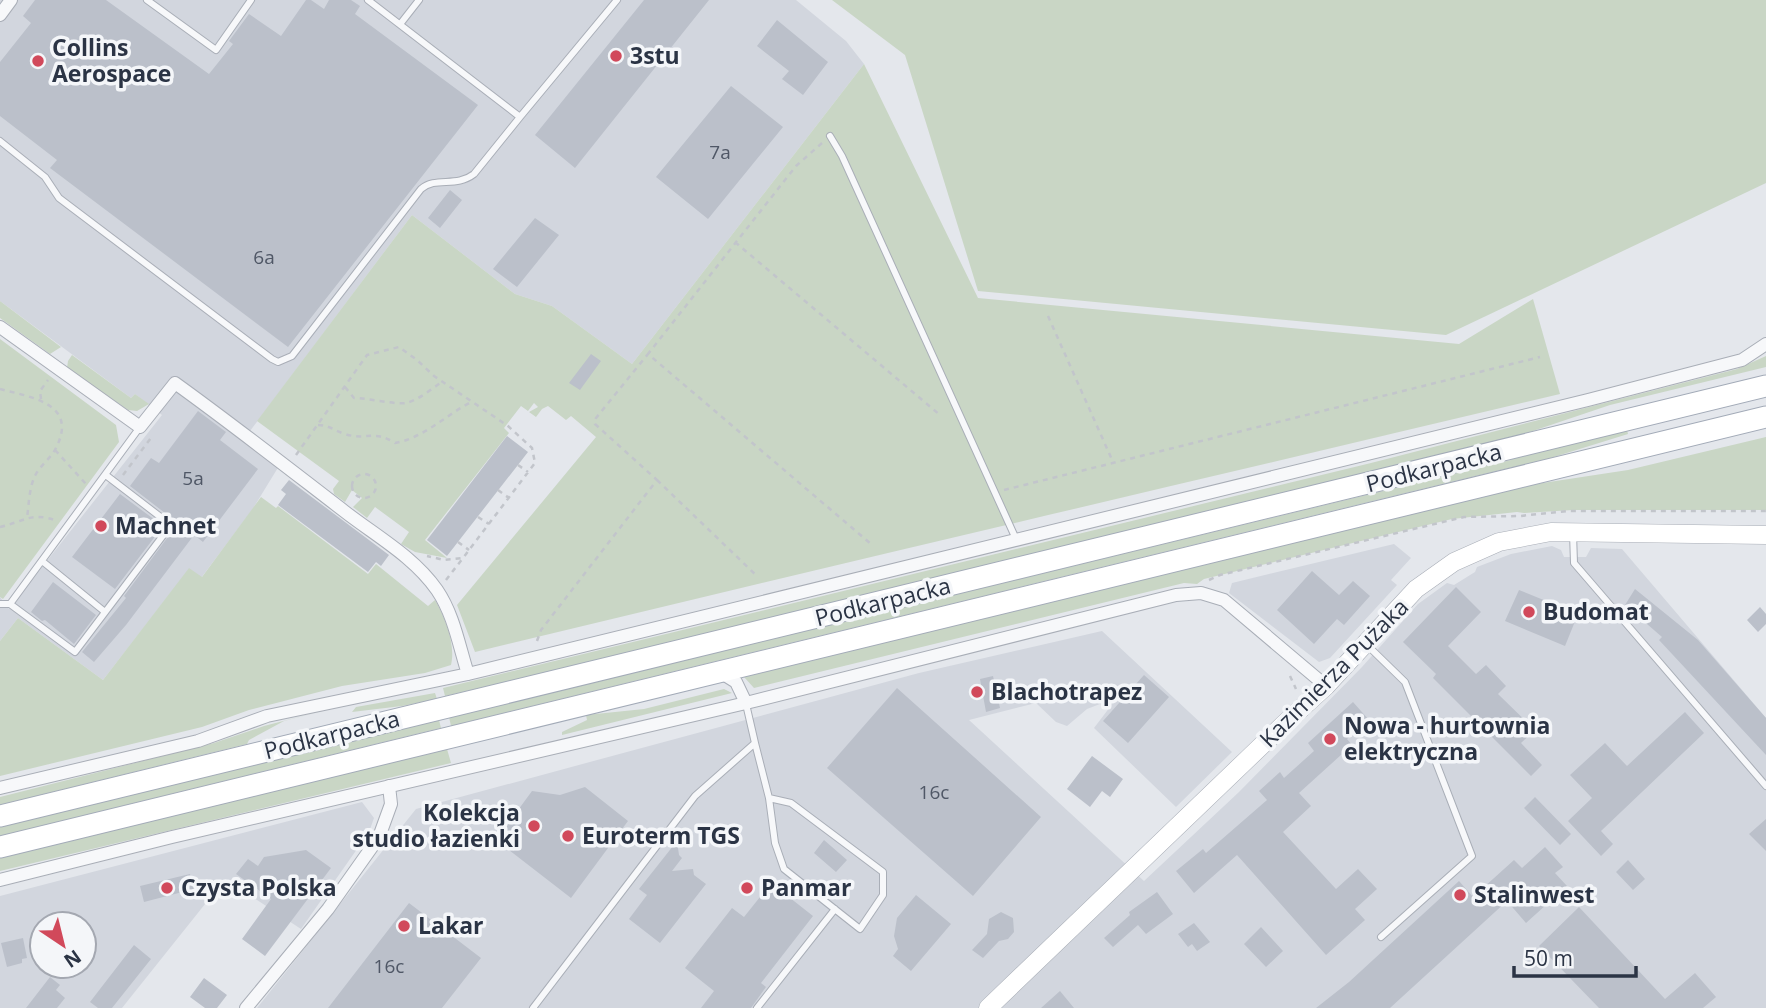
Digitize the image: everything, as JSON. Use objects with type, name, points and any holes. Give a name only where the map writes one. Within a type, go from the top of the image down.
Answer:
[{"type":"main road","name":"Podkarpacka","points":[[0,816],[1766,386]]},
{"type":"main road","name":"Podkarpacka","points":[[0,847],[1766,417]]},
{"type":"street","points":[[0,15],[11,0]]},
{"type":"street","points":[[0,327],[140,427],[175,383],[288,466],[401,552],[438,591],[452,620],[468,674]]},
{"type":"street","points":[[0,788],[198,741],[286,711],[468,674],[1655,383],[1742,360],[1766,344]]},
{"type":"street","name":"Kazimierza Pużaka","points":[[988,1008],[1326,687],[1416,589],[1454,562],[1499,542],[1527,535],[1573,531],[1766,535]]},
{"type":"street","points":[[0,880],[172,837],[746,703],[1176,595],[1201,593],[1224,600],[1326,687]]},
{"type":"street","points":[[719,672],[736,682],[746,703]]},
{"type":"street","points":[[246,1008],[328,909],[379,837],[391,804],[389,786]]},
{"type":"lane","points":[[148,0],[216,50],[251,0]]},
{"type":"lane","points":[[368,0],[520,117]]},
{"type":"lane","points":[[401,23],[419,0]]},
{"type":"lane","points":[[0,141],[45,177],[59,198],[278,362],[292,356],[421,189],[434,182],[457,182],[474,174],[617,0]]},
{"type":"lane","points":[[830,136],[842,156],[1016,539]]},
{"type":"lane","points":[[10,604],[107,476],[140,427]]},
{"type":"lane","points":[[0,604],[10,604],[75,652],[171,525],[107,476]]},
{"type":"lane","points":[[1573,531],[1574,563],[1766,786]]},
{"type":"lane","points":[[42,561],[105,612]]},
{"type":"lane","points":[[1366,645],[1405,682],[1472,856],[1381,937]]},
{"type":"lane","points":[[746,703],[769,798],[775,843],[784,869],[860,929],[883,895],[883,872],[791,803],[769,798]]},
{"type":"lane","points":[[533,1008],[695,796],[755,743]]},
{"type":"lane","points":[[757,1008],[835,909]]},
{"type":"path","points":[[758,577],[595,424],[597,418],[796,166],[830,136]]},
{"type":"path","points":[[735,242],[940,415]]},
{"type":"path","points":[[1048,316],[1113,462]]},
{"type":"path","points":[[288,466],[367,355],[399,347],[442,382],[508,426],[531,448],[535,463],[438,591]]},
{"type":"path","points":[[648,354],[871,544]]},
{"type":"path","points":[[994,493],[1540,357]]},
{"type":"path","points":[[41,399],[40,391],[48,380]]},
{"type":"path","points":[[345,387],[354,398],[373,398],[404,404],[442,382]]},
{"type":"path","points":[[0,389],[41,399],[54,409],[61,419],[62,428],[55,450],[34,476],[27,518]]},
{"type":"path","points":[[318,425],[326,425],[347,435],[382,435],[395,443],[409,441],[451,412],[473,401]]},
{"type":"path","points":[[117,483],[150,438]]},
{"type":"path","points":[[55,450],[88,487]]},
{"type":"path","points":[[518,465],[528,472]]},
{"type":"path","points":[[362,474],[370,475],[376,485],[374,492],[368,497],[357,496],[352,489],[355,478],[362,474]]},
{"type":"path","points":[[535,648],[541,630],[657,480]]},
{"type":"path","points":[[498,491],[509,498]]},
{"type":"path","points":[[1203,584],[1220,575],[1464,517],[1520,516],[1568,511],[1766,511]]},
{"type":"path","points":[[0,527],[27,518],[44,516],[61,523]]},
{"type":"path","points":[[478,517],[489,524]]},
{"type":"path","points":[[458,542],[469,550]]},
{"type":"path","points":[[401,552],[444,560],[463,558]]},
{"type":"path","points":[[1283,670],[1295,684],[1295,695]]},
{"type":"shaded area","points":[[0,0],[796,0],[846,41],[864,64],[632,364],[552,306],[515,294],[412,215],[244,439],[279,466],[252,510],[201,578],[189,569],[103,680],[18,618],[0,641],[0,597],[9,609],[162,415],[135,394],[131,398],[0,301]]},
{"type":"shaded area","points":[[1394,544],[1411,558],[1391,580],[1397,585],[1330,658],[1319,662],[1229,593],[1232,583]]},
{"type":"shaded area","points":[[1552,546],[1561,550],[1564,557],[1586,557],[1591,548],[1622,549],[1766,718],[1766,1008],[257,1008],[416,809],[919,673],[1102,631],[1232,752],[1176,807],[1094,728],[1110,707],[1100,704],[1087,709],[1067,726],[1056,722],[1036,703],[969,720],[1144,881],[1239,792],[1362,667],[1418,604],[1447,583],[1454,585],[1475,572],[1477,567],[1511,554]]},
{"type":"shaded area","points":[[362,802],[374,818],[369,832],[301,929],[225,879],[122,1008],[0,1008],[0,896]]},
{"type":"green space","points":[[832,0],[1766,0],[1766,183],[1446,335],[978,291],[905,55]]},
{"type":"green space","points":[[864,64],[978,298],[1459,344],[1533,299],[1560,394],[475,652],[457,605],[596,437],[571,416],[566,420],[548,406],[536,417],[529,412],[538,407],[534,403],[528,411],[521,406],[504,428],[509,433],[425,540],[447,558],[415,552],[401,544],[409,532],[375,507],[367,518],[353,507],[362,498],[352,490],[345,502],[334,494],[333,489],[339,481],[257,421],[412,215],[515,294],[552,306],[632,364]]},
{"type":"green space","points":[[0,301],[61,347],[50,354],[0,318]]},
{"type":"green space","points":[[0,339],[116,425],[119,442],[3,599],[0,597]]},
{"type":"green space","points":[[72,355],[131,398],[135,394],[149,404],[137,411],[128,410],[67,368]]},
{"type":"green space","points":[[1766,356],[1766,367],[1610,405],[1518,436],[445,696],[443,688],[1371,463],[1737,369]]},
{"type":"green space","points":[[1627,430],[1628,434],[1515,469],[1513,467],[1459,480],[451,726],[449,717]]},
{"type":"green space","points":[[1766,437],[1766,510],[1573,510],[1517,512],[1452,519],[1204,579],[1197,584],[1184,583],[754,688],[744,677],[1536,484],[1628,470]]},
{"type":"green space","points":[[261,497],[276,508],[278,506],[368,574],[376,564],[428,606],[435,600],[449,631],[451,665],[425,673],[342,686],[249,710],[202,727],[0,776],[0,641],[18,618],[103,680],[189,568],[202,577]]},
{"type":"green space","points":[[724,689],[732,693],[562,735],[562,732],[587,720],[586,715],[644,709]]},
{"type":"green space","points":[[435,693],[437,699],[352,712],[356,707]]},
{"type":"green space","points":[[364,700],[284,721],[249,740],[247,744],[0,805],[0,797],[214,743],[264,726]]},
{"type":"green space","points":[[439,720],[441,728],[0,836],[0,827]]},
{"type":"green space","points":[[447,749],[451,763],[0,871],[0,858]]},
{"type":"building","points":[[35,0],[106,0],[209,74],[233,44],[229,41],[249,14],[281,36],[306,0],[311,0],[324,9],[329,0],[351,0],[360,6],[355,14],[478,105],[288,347],[50,168],[57,160],[0,116],[0,62],[31,23],[23,16]]},
{"type":"building","points":[[644,0],[709,0],[575,168],[535,135]]},
{"type":"building","points":[[777,20],[828,62],[803,95],[782,79],[789,71],[757,46]]},
{"type":"building","points":[[731,86],[783,127],[708,219],[656,177]]},
{"type":"building","points":[[450,190],[462,200],[440,228],[428,218]]},
{"type":"building","points":[[535,218],[559,235],[517,287],[493,269]]},
{"type":"building","points":[[591,354],[601,361],[580,390],[569,383]]},
{"type":"building","points":[[198,411],[226,432],[220,440],[258,469],[203,542],[194,535],[126,625],[94,662],[82,652],[126,598],[124,596],[176,526],[174,520],[130,486],[151,458],[159,463]]},
{"type":"building","points":[[507,436],[528,452],[447,556],[427,540]]},
{"type":"building","points":[[289,480],[389,555],[381,566],[376,562],[368,572],[278,505],[286,494],[281,490]]},
{"type":"building","points":[[120,494],[163,526],[115,589],[72,557]]},
{"type":"building","points":[[1312,571],[1339,595],[1353,581],[1370,596],[1344,625],[1337,619],[1314,644],[1277,610]]},
{"type":"building","points":[[53,582],[96,615],[74,644],[31,612]]},
{"type":"building","points":[[1456,587],[1481,612],[1448,646],[1476,674],[1486,665],[1506,686],[1498,694],[1535,730],[1521,743],[1542,765],[1531,776],[1433,678],[1436,674],[1403,642]]},
{"type":"building","points":[[1635,589],[1698,640],[1766,718],[1766,755],[1659,640],[1662,637],[1625,605]]},
{"type":"building","points":[[1519,590],[1578,614],[1565,646],[1505,621]]},
{"type":"building","points":[[1760,607],[1766,614],[1766,624],[1758,632],[1747,620]]},
{"type":"building","points":[[1144,675],[1169,697],[1128,743],[1103,721]]},
{"type":"building","points":[[993,676],[1000,708],[986,712],[980,679]]},
{"type":"building","points":[[897,688],[1041,817],[973,896],[827,768]]},
{"type":"building","points":[[1353,702],[1369,720],[1347,739],[1352,745],[1299,793],[1311,806],[1283,832],[1336,889],[1358,869],[1377,889],[1355,909],[1365,920],[1326,955],[1237,855],[1194,893],[1176,871],[1203,849],[1206,853],[1267,800],[1259,791],[1280,772],[1284,778],[1314,751],[1308,743]]},
{"type":"building","points":[[1685,712],[1704,733],[1601,831],[1613,844],[1601,856],[1568,821],[1592,798],[1570,775],[1605,743],[1627,766]]},
{"type":"building","points":[[1092,756],[1123,779],[1110,797],[1102,791],[1090,807],[1067,789]]},
{"type":"building","points":[[585,787],[628,821],[571,898],[496,840],[532,791],[560,795]]},
{"type":"building","points":[[1535,797],[1571,834],[1560,845],[1524,808]]},
{"type":"building","points":[[1766,819],[1766,851],[1749,834]]},
{"type":"building","points":[[824,840],[847,860],[836,872],[814,853]]},
{"type":"building","points":[[677,841],[682,858],[672,871],[693,869],[694,875],[706,884],[660,943],[629,919],[647,895],[639,889]]},
{"type":"building","points":[[1545,847],[1563,867],[1555,873],[1567,886],[1526,923],[1507,901],[1390,1008],[1316,1008],[1349,982],[1459,881],[1473,897],[1514,860],[1522,868]]},
{"type":"building","points":[[306,850],[331,868],[265,956],[242,939],[271,899],[236,874],[248,859],[258,866],[264,857]]},
{"type":"building","points":[[1628,860],[1645,879],[1633,890],[1616,872]]},
{"type":"building","name":"Czysta Polska","points":[[190,874],[194,889],[144,902],[140,886]]},
{"type":"building","points":[[780,890],[813,916],[761,983],[766,987],[751,1008],[701,1008],[714,991],[685,968],[732,908],[744,917],[764,892]]},
{"type":"building","points":[[1157,892],[1173,914],[1146,934],[1138,925],[1113,947],[1104,938],[1130,915],[1129,912]]},
{"type":"building","points":[[916,895],[951,924],[911,971],[893,956],[898,949],[894,936],[897,918]]},
{"type":"building","points":[[409,903],[481,958],[442,1008],[328,1008]]},
{"type":"building","points":[[1579,907],[1665,999],[1695,973],[1716,997],[1703,1008],[1599,1008],[1539,946]]},
{"type":"building","points":[[1001,912],[1013,918],[1014,932],[1008,939],[999,941],[983,958],[972,950],[987,934],[989,919]]},
{"type":"building","points":[[1194,923],[1210,942],[1197,951],[1192,944],[1188,947],[1178,934]]},
{"type":"building","points":[[1261,927],[1283,951],[1266,967],[1244,944]]},
{"type":"building","points":[[23,938],[27,958],[22,959],[22,963],[7,967],[1,943]]},
{"type":"building","points":[[134,945],[151,959],[112,1008],[98,1008],[90,1002]]},
{"type":"building","points":[[204,978],[227,995],[217,1008],[205,1008],[190,997]]},
{"type":"building","points":[[48,980],[54,980],[60,985],[56,990],[65,998],[57,1008],[26,1008]]},
{"type":"building","points":[[1060,991],[1074,1008],[1041,1008]]},
{"type":"place","name":"3stu","points":[[616,56]]},
{"type":"place","name":"Collins Aerospace","points":[[38,61]]},
{"type":"place","name":"Machnet","points":[[101,526]]},
{"type":"place","name":"Budomat","points":[[1529,612]]},
{"type":"place","name":"Blachotrapez","points":[[977,692]]},
{"type":"place","name":"Nowa - hurtownia elektryczna","points":[[1330,739]]},
{"type":"place","name":"Kolekcja studio łazienki","points":[[534,826]]},
{"type":"place","name":"Euroterm TGS","points":[[568,836]]},
{"type":"place","name":"Czysta Polska","points":[[167,888]]},
{"type":"place","name":"Panmar","points":[[747,888]]},
{"type":"place","name":"Stalinwest","points":[[1460,895]]},
{"type":"place","name":"Lakar","points":[[404,926]]}]
